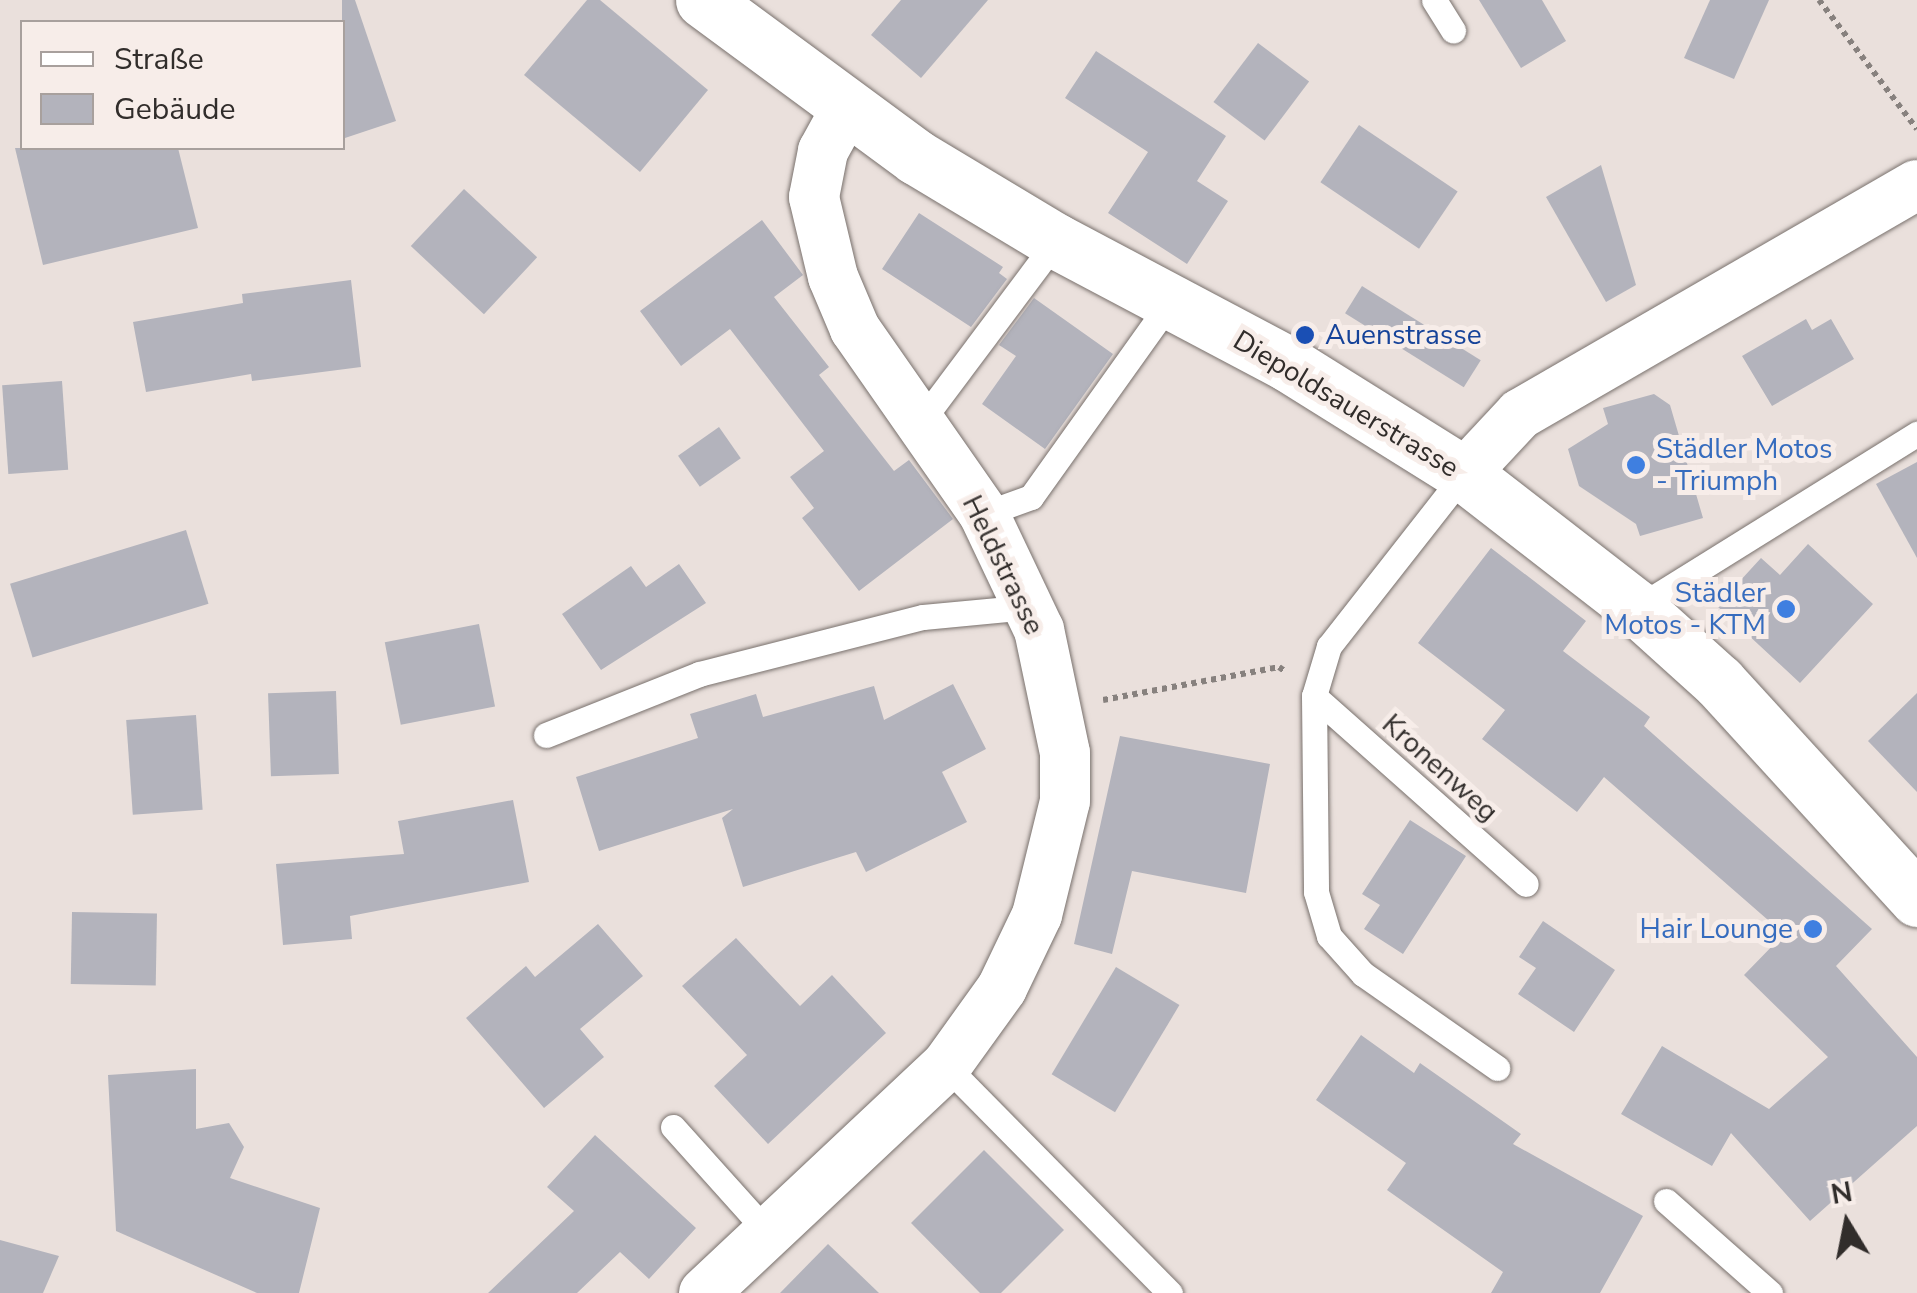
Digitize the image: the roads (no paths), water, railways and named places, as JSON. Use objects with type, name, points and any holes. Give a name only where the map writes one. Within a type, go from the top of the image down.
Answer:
[{"type":"main road","name":"Diepoldsauerstrasse","points":[[703,0],[846,109],[1056,241],[1288,364],[1464,474],[1637,608],[1719,682],[1917,899]]},
{"type":"street","name":"Heldstrasse","points":[[715,1290],[768,1233],[946,1066],[1002,988],[1038,916],[1065,801],[1058,709],[1028,607],[984,514],[855,329],[817,224],[816,173],[846,109]]},
{"type":"street","points":[[1464,474],[1520,414],[1917,185]]},
{"type":"lane","points":[[1434,0],[1453,31]]},
{"type":"lane","points":[[920,422],[1056,241]]},
{"type":"lane","points":[[984,514],[1031,497],[1170,302]]},
{"type":"lane","points":[[1637,608],[1917,434]]},
{"type":"lane","points":[[1464,474],[1328,646],[1314,696],[1316,892],[1329,936],[1363,974],[1497,1068]]},
{"type":"lane","points":[[546,734],[725,667],[922,617],[1028,607]]},
{"type":"lane","name":"Kronenweg","points":[[1314,696],[1526,884]]},
{"type":"lane","points":[[946,1066],[1170,1293]]},
{"type":"lane","points":[[673,1126],[768,1233]]},
{"type":"lane","points":[[1666,1201],[1770,1293]]},
{"type":"place","name":"Auenstrasse","points":[[1305,335]]},
{"type":"place","name":"Städler Motos - Triumph","points":[[1636,465]]},
{"type":"place","name":"Städler Motos - KTM","points":[[1786,609]]},
{"type":"place","name":"Hair Lounge","points":[[1813,929]]}]
